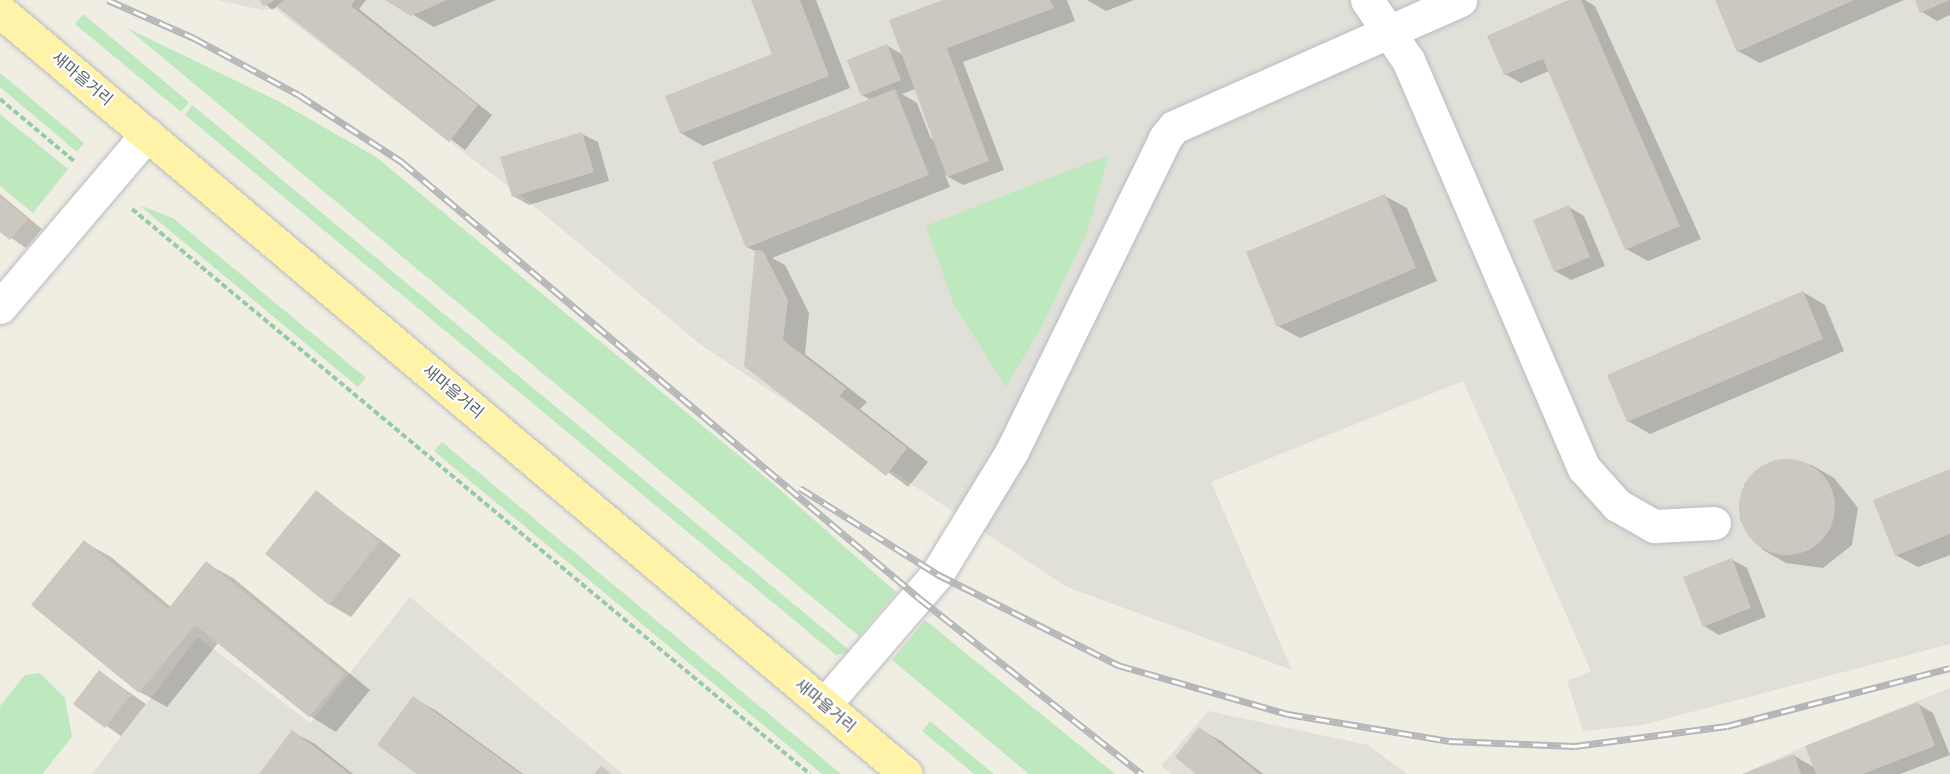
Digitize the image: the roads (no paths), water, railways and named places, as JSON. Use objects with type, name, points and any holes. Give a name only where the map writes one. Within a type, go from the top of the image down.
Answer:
[{"type":"main road","name":"새마을거리","points":[[0,11],[906,774]]},
{"type":"street","points":[[1367,0],[1408,60],[1584,468],[1617,506],[1654,526],[1714,523]]},
{"type":"street","points":[[824,705],[937,574],[1012,451],[1165,138],[1174,127],[1386,30],[1461,0]]},
{"type":"street","points":[[0,307],[147,134]]},
{"type":"railway","points":[[108,0],[194,38],[299,95],[402,162],[919,598],[1142,774]]},
{"type":"railway","points":[[800,488],[937,574],[1118,665],[1288,714],[1449,741],[1575,746],[1727,726],[1950,668]]}]
